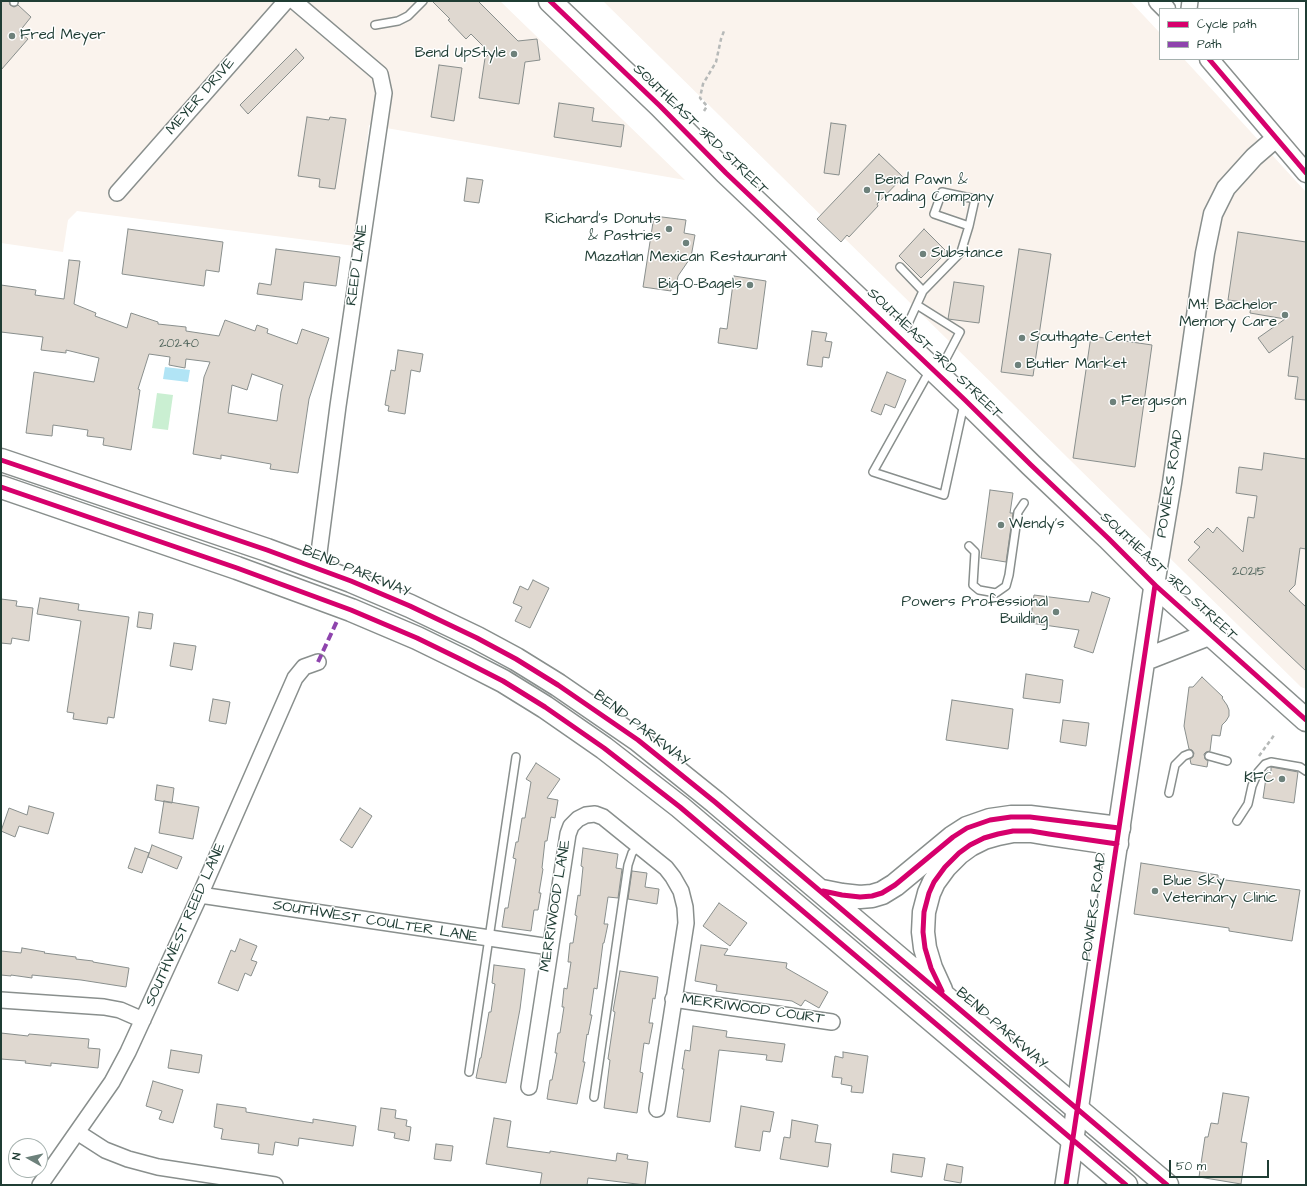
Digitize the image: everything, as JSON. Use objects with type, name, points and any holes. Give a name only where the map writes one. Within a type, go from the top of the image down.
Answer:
[{"type":"main road","name":"SOUTHEAST 3RD STREET","points":[[550,1],[1155,585],[1306,720]]},
{"type":"main road","name":"BEND PARKWAY","points":[[1,460],[317,568],[390,597],[441,620],[495,648],[558,684],[619,726],[678,771],[821,890],[1167,1185]]},
{"type":"main road","points":[[1,487],[249,572],[351,610],[438,648],[534,700],[604,748],[680,806],[1126,1185]]},
{"type":"main road","name":"POWERS ROAD","points":[[1066,1185],[1155,585]]},
{"type":"main road","points":[[1144,660],[1210,634]]},
{"type":"main road","points":[[821,890],[856,897],[872,896],[882,893],[895,885],[953,837],[967,828],[990,820],[1011,817],[1030,817],[1118,836]]},
{"type":"main road","points":[[943,995],[934,976],[927,955],[924,940],[923,920],[927,900],[934,882],[954,857],[970,845],[984,838],[1013,831],[1031,831],[1049,834],[1118,836]]},
{"type":"street","name":"MEYER DRIVE","points":[[117,193],[286,1]]},
{"type":"street","name":"REED LANE","points":[[294,1],[380,74],[384,94],[338,406],[317,568]]},
{"type":"street","points":[[1210,60],[1306,173]]},
{"type":"street","name":"POWERS ROAD","points":[[1155,585],[1172,483],[1205,253],[1213,214],[1226,188],[1254,157],[1276,138]]},
{"type":"street","name":"SOUTHWEST REED LANE","points":[[40,1185],[112,1082],[128,1052],[200,895],[295,678],[304,666],[318,662]]},
{"type":"street","name":"MERRIWOOD LANE","points":[[529,1087],[568,834],[571,826],[578,819],[586,815],[595,814],[603,817],[666,868],[681,891],[685,907],[686,922],[657,1109]]},
{"type":"street","name":"SOUTHWEST COULTER LANE","points":[[200,895],[550,948]]},
{"type":"street","name":"MERRIWOOD COURT","points":[[674,999],[832,1022]]},
{"type":"street","points":[[1,1000],[104,1007],[120,1010],[143,1020]]},
{"type":"street","points":[[77,1132],[105,1150],[128,1159],[158,1167],[275,1185]]},
{"type":"lane","points":[[375,24],[398,21],[408,16],[423,1]]},
{"type":"lane","points":[[901,339],[923,291],[960,252],[969,226],[975,199],[942,192],[934,214],[969,226]]},
{"type":"lane","points":[[900,268],[923,291]]},
{"type":"lane","points":[[917,305],[960,332],[934,371],[873,472],[944,495],[965,400]]},
{"type":"lane","points":[[969,546],[975,552],[973,585],[979,590],[996,594],[1006,586],[1010,575],[1018,512],[1024,503]]},
{"type":"lane","points":[[1169,793],[1175,765],[1184,756],[1189,754]]},
{"type":"lane","points":[[1209,756],[1227,761]]},
{"type":"lane","points":[[469,1072],[516,757]]},
{"type":"lane","points":[[1237,821],[1248,804],[1252,786],[1258,772],[1265,764],[1271,762],[1300,767],[1306,771]]},
{"type":"lane","points":[[594,1097],[628,865],[632,853],[638,846]]},
{"type":"path","points":[[704,111],[708,106],[700,98],[703,84],[716,62],[724,31]]},
{"type":"shaded area","points":[[1,1],[500,1],[685,180],[369,125],[355,246],[77,211],[68,220],[63,252],[1,243]]},
{"type":"shaded area","points":[[603,1],[1130,1],[1159,32],[1159,60],[1185,60],[1306,192],[1306,689],[1301,687]]},
{"type":"green space","points":[[157,393],[173,395],[168,430],[152,428]]},
{"type":"water","points":[[165,367],[190,370],[188,382],[163,379]]},
{"type":"building","name":"Fred Meyer","points":[[1,1],[9,1],[10,5],[14,7],[18,5],[31,17],[19,32],[28,39],[1,70]]},
{"type":"building","name":"Bend UpStyle","points":[[432,1],[478,1],[518,41],[537,39],[540,60],[525,62],[519,104],[479,98],[485,58],[490,53],[471,34],[466,39],[448,20],[450,19]]},
{"type":"building","points":[[296,49],[304,58],[248,114],[240,105]]},
{"type":"building","points":[[439,65],[462,68],[454,121],[431,117]]},
{"type":"building","points":[[559,103],[594,108],[592,121],[624,125],[621,147],[554,137]]},
{"type":"building","points":[[307,117],[329,120],[330,117],[346,119],[335,189],[319,187],[320,179],[298,176]]},
{"type":"building","points":[[831,123],[846,125],[839,175],[824,173]]},
{"type":"building","name":"Bend Pawn & Trading Company","points":[[879,154],[903,177],[877,204],[878,206],[849,237],[847,235],[841,242],[817,219]]},
{"type":"building","points":[[467,178],[483,180],[479,203],[464,201]]},
{"type":"building","points":[[654,216],[686,220],[684,233],[695,235],[691,257],[678,276],[676,287],[671,287],[671,291],[643,287]]},
{"type":"building","points":[[128,229],[223,242],[219,272],[206,270],[204,286],[122,274]]},
{"type":"building","name":"Substance","points":[[924,229],[947,252],[921,278],[899,256]]},
{"type":"building","name":"Mt. Bachelor Memory Care","points":[[1238,232],[1306,242],[1306,400],[1295,399],[1298,377],[1288,376],[1293,336],[1269,353],[1258,338],[1285,319],[1250,313],[1251,303],[1228,300]]},
{"type":"building","points":[[276,249],[340,257],[336,286],[304,282],[302,300],[257,294],[259,283],[271,285]]},
{"type":"building","name":"Southgate Centet","points":[[1019,249],[1051,254],[1033,376],[1001,372]]},
{"type":"building","points":[[69,260],[80,261],[74,304],[96,313],[95,316],[127,328],[131,313],[158,322],[158,324],[186,327],[186,331],[219,336],[225,320],[255,331],[257,325],[268,329],[267,333],[297,344],[302,329],[329,338],[309,399],[298,473],[270,469],[271,464],[221,455],[221,459],[193,454],[204,377],[210,362],[186,359],[185,368],[169,365],[170,357],[149,354],[138,389],[140,390],[131,450],[103,445],[104,438],[87,436],[88,430],[53,425],[52,436],[26,433],[34,372],[94,382],[99,358],[66,350],[66,353],[41,350],[43,337],[1,332],[1,285],[36,290],[35,295],[64,299]],"holes":[[[252,374],[283,385],[277,421],[228,413],[232,385],[247,390]]]},
{"type":"building","points":[[734,276],[766,281],[757,349],[718,343],[720,328],[727,329]]},
{"type":"building","points":[[954,282],[984,286],[979,323],[948,319]]},
{"type":"building","points":[[812,331],[827,333],[825,341],[832,342],[829,358],[823,357],[822,367],[807,365]]},
{"type":"building","name":"Ferguson","points":[[1091,336],[1152,345],[1135,467],[1073,458]]},
{"type":"building","points":[[398,350],[423,354],[420,372],[411,370],[405,414],[388,411],[389,406],[385,405],[391,370],[395,371]]},
{"type":"building","points":[[887,372],[906,380],[895,408],[885,404],[881,415],[871,411]]},
{"type":"building","points":[[1264,453],[1306,459],[1306,549],[1300,548],[1295,585],[1289,591],[1306,607],[1306,671],[1188,560],[1200,547],[1194,542],[1208,528],[1213,533],[1217,527],[1243,552],[1248,517],[1254,518],[1257,496],[1236,493],[1239,467],[1262,470]]},
{"type":"building","name":"Wendy's","points":[[990,490],[1013,493],[1010,513],[1013,513],[1006,562],[981,558]]},
{"type":"building","points":[[533,580],[549,588],[530,628],[515,621],[522,607],[513,603],[520,586],[528,590]]},
{"type":"building","points":[[1092,592],[1110,598],[1093,653],[1074,647],[1079,630],[1030,623],[1034,595],[1089,602]]},
{"type":"building","points":[[40,598],[79,604],[78,610],[129,617],[114,718],[108,717],[107,724],[73,719],[74,713],[67,712],[81,621],[37,614]]},
{"type":"building","points":[[1,599],[17,601],[16,606],[33,608],[29,641],[12,638],[11,644],[1,643]]},
{"type":"building","points":[[139,612],[153,614],[151,629],[137,627]]},
{"type":"building","points":[[174,643],[196,646],[192,670],[170,666]]},
{"type":"building","points":[[1026,674],[1063,680],[1060,703],[1023,698]]},
{"type":"building","points":[[1202,677],[1223,697],[1222,698],[1229,710],[1229,716],[1222,725],[1220,736],[1212,735],[1210,751],[1204,754],[1205,759],[1208,761],[1207,767],[1191,764],[1190,759],[1193,757],[1194,753],[1189,749],[1184,726],[1189,687],[1193,687]]},
{"type":"building","points":[[213,699],[230,702],[226,724],[209,721]]},
{"type":"building","points":[[952,700],[1013,709],[1008,749],[946,740]]},
{"type":"building","points":[[1063,720],[1089,723],[1086,746],[1060,742]]},
{"type":"building","points":[[536,763],[560,779],[547,798],[558,800],[555,818],[551,817],[547,841],[545,841],[543,869],[539,893],[541,893],[538,910],[534,910],[531,931],[502,927],[505,908],[508,908],[516,859],[513,858],[516,842],[518,842],[522,818],[525,818],[531,782],[526,779]]},
{"type":"building","name":"KFC","points":[[1271,767],[1298,772],[1294,803],[1263,798],[1267,771],[1271,772]]},
{"type":"building","points":[[157,785],[174,788],[172,803],[155,800]]},
{"type":"building","points":[[164,801],[199,807],[193,839],[159,833]]},
{"type":"building","points":[[29,806],[54,813],[48,834],[19,826],[15,837],[1,831],[9,808],[27,815]]},
{"type":"building","points":[[360,808],[372,816],[352,848],[340,840]]},
{"type":"building","points":[[152,845],[182,857],[177,869],[148,857]]},
{"type":"building","points":[[135,848],[149,853],[142,873],[128,868]]},
{"type":"building","points":[[583,848],[618,854],[616,868],[622,869],[618,898],[608,897],[604,924],[608,924],[603,943],[597,989],[594,988],[590,1015],[592,1015],[588,1035],[587,1034],[583,1062],[585,1062],[577,1104],[547,1099],[557,1053],[555,1053],[558,1033],[560,1033],[564,1007],[562,1007],[564,988],[567,989],[571,962],[568,962],[570,943],[573,943],[578,895],[580,896]]},
{"type":"building","points":[[1141,863],[1218,875],[1218,879],[1300,890],[1292,941],[1229,931],[1229,928],[1134,914]]},
{"type":"building","points":[[632,871],[647,873],[645,887],[659,889],[657,904],[628,899]]},
{"type":"building","points":[[719,903],[747,923],[730,946],[703,926]]},
{"type":"building","points":[[240,939],[257,946],[251,960],[257,962],[251,976],[245,973],[238,991],[218,983],[231,950],[235,952]]},
{"type":"building","points":[[701,945],[728,949],[724,955],[787,963],[786,968],[828,992],[819,1008],[805,1000],[801,1006],[792,1001],[716,991],[717,985],[695,981]]},
{"type":"building","points":[[22,948],[129,968],[126,987],[81,980],[32,975],[32,978],[1,975],[1,951],[21,953]]},
{"type":"building","points":[[494,965],[525,969],[520,1009],[506,1083],[476,1078],[489,1012],[491,1012],[495,984],[492,983]]},
{"type":"building","points":[[620,971],[658,977],[655,999],[653,998],[649,1023],[653,1023],[649,1044],[644,1043],[640,1072],[643,1073],[637,1113],[604,1108],[610,1060],[608,1059],[615,1012],[613,1011]]},
{"type":"building","points":[[693,1026],[727,1031],[726,1037],[785,1044],[782,1062],[766,1060],[767,1055],[719,1050],[710,1122],[677,1117],[684,1069],[682,1069],[685,1050],[690,1051]]},
{"type":"building","points":[[1,1033],[89,1039],[88,1048],[100,1049],[98,1068],[51,1063],[51,1066],[25,1063],[26,1061],[1,1059]]},
{"type":"building","points":[[171,1050],[202,1055],[199,1073],[168,1068]]},
{"type":"building","points":[[843,1052],[868,1056],[863,1093],[851,1092],[852,1086],[841,1084],[842,1078],[832,1077],[835,1056],[843,1058]]},
{"type":"building","points":[[153,1081],[183,1090],[173,1123],[159,1119],[162,1111],[146,1106]]},
{"type":"building","points":[[1223,1093],[1249,1097],[1241,1142],[1247,1143],[1241,1184],[1199,1177],[1205,1137],[1208,1137],[1211,1123],[1218,1124]]},
{"type":"building","points":[[217,1104],[246,1108],[246,1112],[313,1123],[313,1119],[356,1126],[353,1146],[299,1138],[298,1146],[275,1142],[273,1155],[258,1153],[259,1144],[221,1139],[223,1129],[214,1127]]},
{"type":"building","points":[[741,1106],[774,1112],[770,1132],[763,1131],[760,1151],[735,1147]]},
{"type":"building","points":[[381,1108],[396,1110],[395,1118],[407,1120],[406,1126],[411,1127],[409,1141],[394,1138],[395,1133],[378,1130]]},
{"type":"building","points":[[494,1118],[511,1121],[507,1147],[550,1153],[550,1151],[616,1161],[617,1153],[628,1155],[627,1159],[648,1162],[645,1185],[588,1178],[587,1185],[540,1185],[542,1173],[486,1164]]},
{"type":"building","points":[[792,1120],[818,1125],[815,1142],[831,1144],[828,1167],[780,1159],[784,1137],[790,1138]]},
{"type":"building","points":[[436,1144],[453,1146],[451,1161],[434,1159]]},
{"type":"building","points":[[893,1154],[925,1158],[922,1177],[891,1172]]},
{"type":"building","points":[[947,1164],[963,1167],[961,1183],[944,1180]]},
{"type":"marked path","points":[[318,662],[337,621]]},
{"type":"cycle path","points":[[550,1],[660,106],[726,173],[965,400],[1155,585],[1306,720]]},
{"type":"cycle path","points":[[1210,60],[1306,173]]},
{"type":"cycle path","points":[[1,460],[267,550],[351,581],[410,606],[477,638],[516,659],[558,685],[638,740],[715,802],[1167,1185]]},
{"type":"cycle path","points":[[1,487],[237,568],[351,610],[417,638],[460,659],[503,681],[545,707],[604,748],[680,807],[1126,1185]]},
{"type":"cycle path","points":[[1066,1185],[1155,585]]},
{"type":"cycle path","points":[[823,891],[860,897],[882,893],[895,885],[953,837],[967,828],[990,820],[1011,817],[1030,817],[1119,828]]},
{"type":"cycle path","points":[[942,991],[931,968],[925,948],[923,932],[924,912],[929,893],[934,882],[945,867],[959,853],[970,845],[984,838],[1013,831],[1031,831],[1117,844]]},
{"type":"place","name":"Fred Meyer","points":[[12,36]]},
{"type":"place","name":"Bend UpStyle","points":[[514,54]]},
{"type":"place","name":"Bend Pawn & Trading Company","points":[[867,190]]},
{"type":"place","name":"Richard’s Donuts & Pastries","points":[[669,229]]},
{"type":"place","name":"Mazatlan Mexican Restaurant","points":[[686,243]]},
{"type":"place","name":"Substance","points":[[923,254]]},
{"type":"place","name":"Big-O-Bagels","points":[[750,285]]},
{"type":"place","name":"Mt. Bachelor Memory Care","points":[[1285,315]]},
{"type":"place","name":"Southgate Centet","points":[[1022,338]]},
{"type":"place","name":"Butler Market","points":[[1018,365]]},
{"type":"place","name":"Ferguson","points":[[1113,402]]},
{"type":"place","name":"Wendy's","points":[[1001,525]]},
{"type":"place","name":"Powers Professional Building","points":[[1056,612]]},
{"type":"place","name":"KFC","points":[[1282,779]]},
{"type":"place","name":"Blue Sky Veterinary Clinic","points":[[1155,891]]}]
